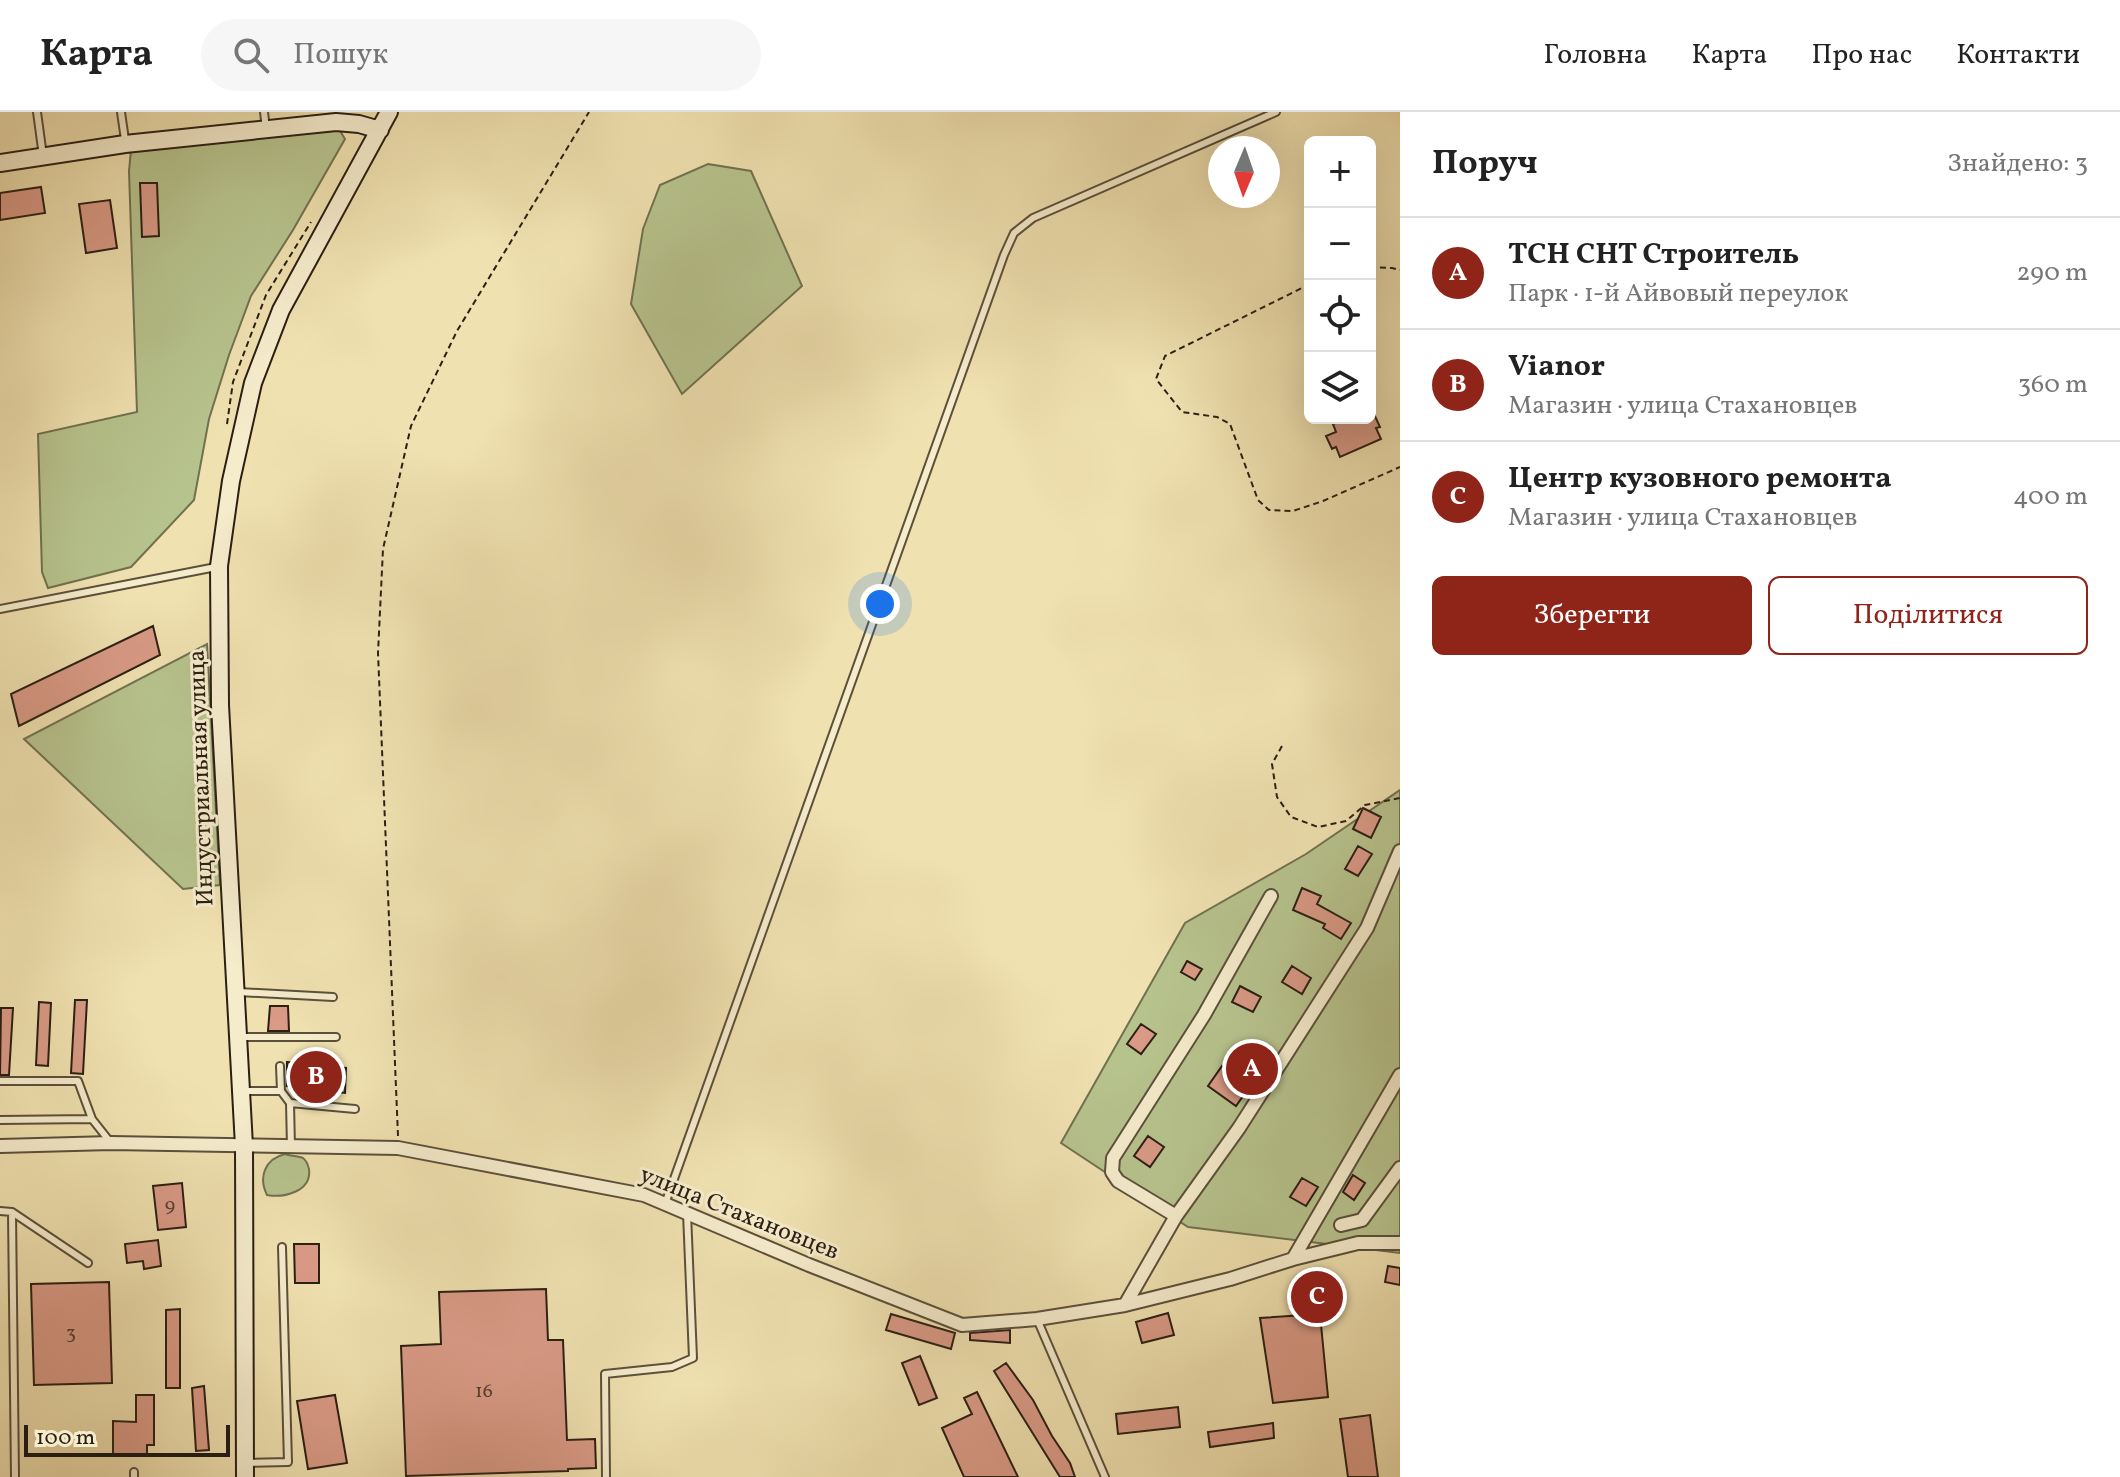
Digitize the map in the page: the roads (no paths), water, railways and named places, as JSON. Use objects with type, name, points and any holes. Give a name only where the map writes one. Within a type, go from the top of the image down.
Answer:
[{"type":"main road","name":"Индустриальная улица","points":[[245,1470],[244,1146],[220,705],[219,566],[231,481],[253,383],[281,310],[389,112]]},
{"type":"main road","points":[[0,163],[265,120],[336,122],[380,130]]},
{"type":"street","points":[[1125,1305],[1176,1216],[1239,1128],[1367,928],[1400,851]]},
{"type":"street","points":[[1176,1216],[1118,1181],[1112,1172],[1113,1158],[1204,1015],[1271,896]]},
{"type":"street","points":[[1293,1259],[1400,1075]]},
{"type":"street","name":"улица Стахановцев","points":[[0,1146],[111,1143],[398,1148],[644,1195],[962,1325],[1037,1319],[1125,1305],[1358,1243],[1400,1243]]},
{"type":"street","points":[[1341,1225],[1362,1220],[1400,1168]]},
{"type":"lane","points":[[37,112],[43,156]]},
{"type":"lane","points":[[121,112],[125,144]]},
{"type":"lane","points":[[665,1204],[1014,233],[1033,218],[1276,112]]},
{"type":"lane","points":[[0,609],[219,566]]},
{"type":"lane","points":[[236,992],[333,997]]},
{"type":"lane","points":[[238,1037],[336,1037]]},
{"type":"lane","points":[[280,1066],[281,1091],[290,1103],[291,1147]]},
{"type":"lane","points":[[0,1081],[78,1081],[92,1119],[111,1143]]},
{"type":"lane","points":[[241,1091],[281,1091]]},
{"type":"lane","points":[[290,1103],[355,1109]]},
{"type":"lane","points":[[0,1120],[92,1119]]},
{"type":"lane","points":[[0,1211],[12,1212],[88,1263]]},
{"type":"lane","points":[[12,1212],[15,1477]]},
{"type":"lane","points":[[606,1477],[605,1374],[672,1367],[693,1358],[687,1213]]},
{"type":"lane","points":[[245,1470],[288,1462],[282,1247]]},
{"type":"lane","points":[[1037,1319],[1105,1477]]},
{"type":"place","name":"ТСН СНТ Строитель","points":[[1252,1069]]},
{"type":"place","name":"Vianor","points":[[316,1077]]},
{"type":"place","name":"Центр кузовного ремонта","points":[[1317,1297]]}]
